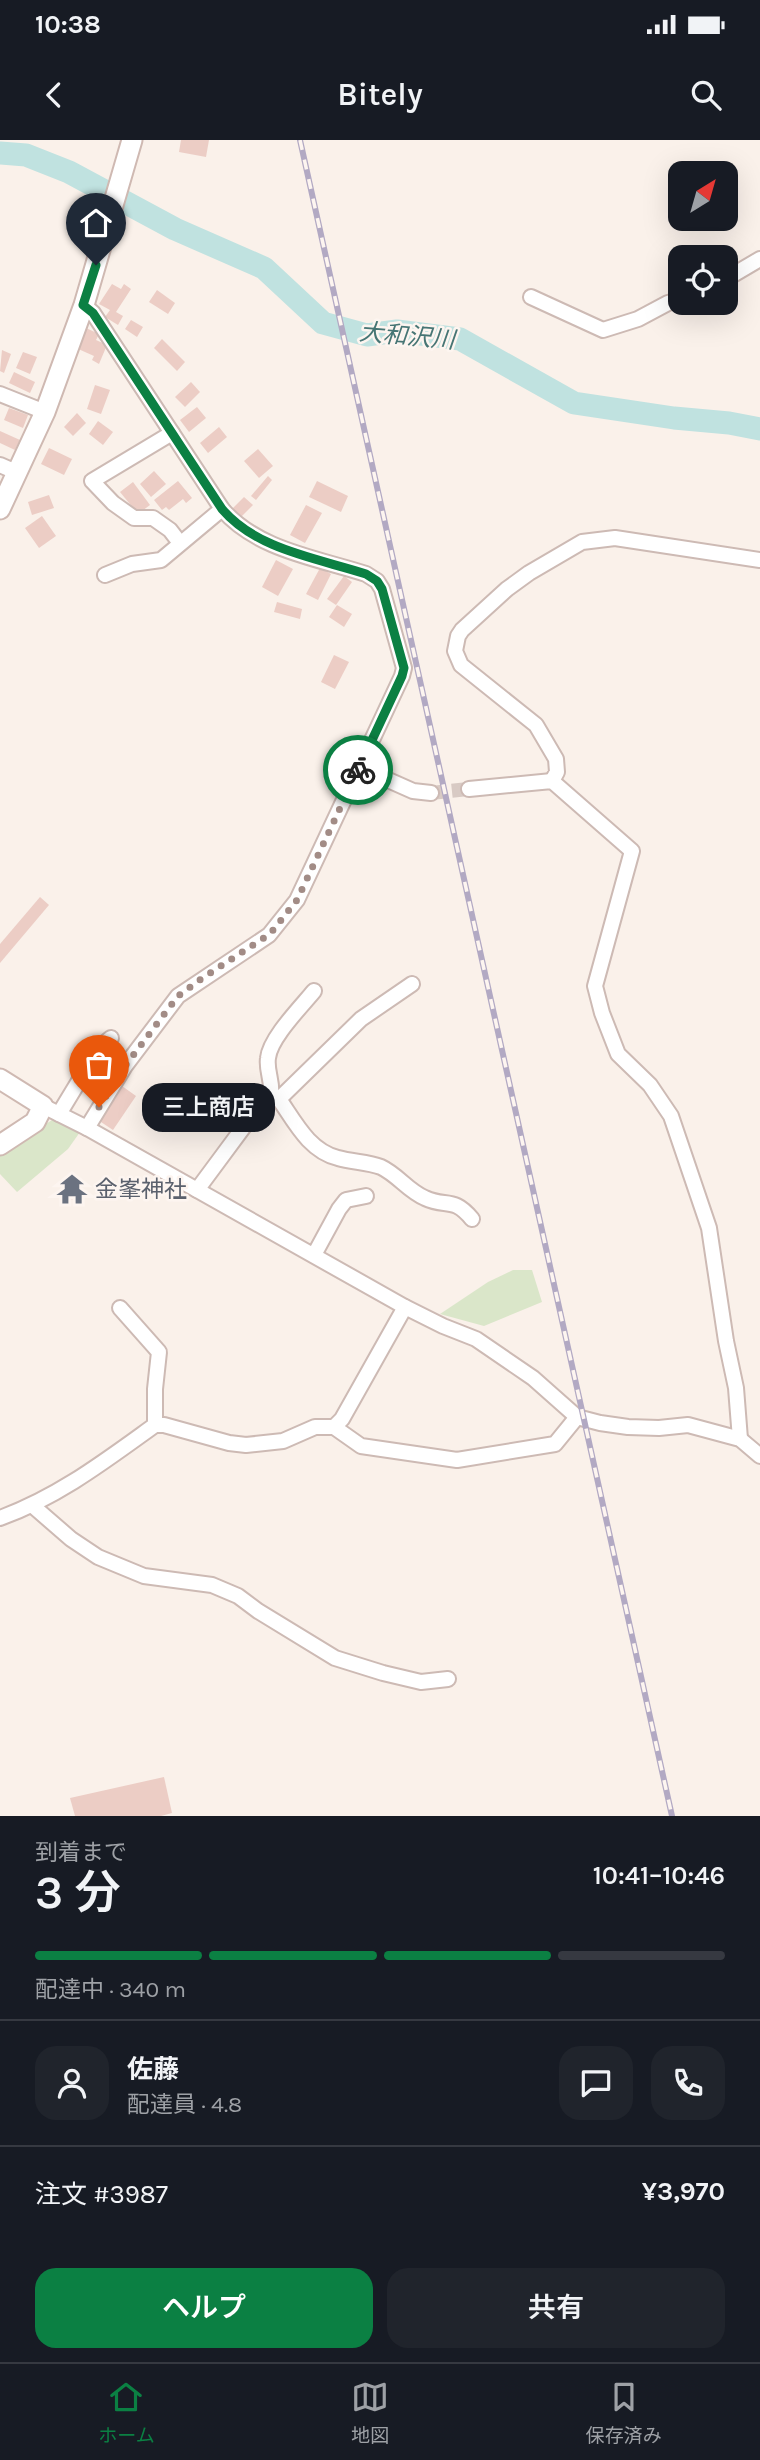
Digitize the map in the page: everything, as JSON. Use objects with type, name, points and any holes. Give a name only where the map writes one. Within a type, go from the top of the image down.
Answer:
[{"type":"main road","points":[[0,509],[8,469],[45,412],[96,265],[131,143]]},
{"type":"main road","points":[[0,1079],[51,1110],[0,1145]]},
{"type":"street","points":[[738,272],[760,259]]},
{"type":"street","points":[[531,296],[603,330],[638,319],[668,303]]},
{"type":"street","points":[[83,305],[93,313],[232,521],[266,542],[366,574],[377,581],[382,589],[404,668],[297,900],[270,934],[178,996],[125,1066],[87,1128]]},
{"type":"street","points":[[0,394],[45,412]]},
{"type":"street","points":[[172,433],[92,481],[113,503],[134,518],[153,518],[170,530],[180,543]]},
{"type":"street","points":[[105,575],[132,564],[160,560],[222,509]]},
{"type":"street","points":[[552,781],[557,772],[556,759],[536,725],[461,665],[454,651],[462,630],[507,589],[547,561],[582,542],[615,538],[760,560]]},
{"type":"street","points":[[359,768],[413,791],[431,793]]},
{"type":"street","points":[[469,789],[552,781],[632,851],[595,986],[618,1054],[650,1085],[671,1116],[709,1228],[736,1388],[740,1439]]},
{"type":"street","points":[[197,1190],[257,1109],[275,1098],[361,1019],[412,984]]},
{"type":"street","points":[[314,991],[271,1046],[267,1060],[275,1098],[313,1146],[322,1153],[379,1167],[397,1177],[413,1192],[429,1200],[462,1207],[472,1219]]},
{"type":"street","points":[[111,1038],[99,1048],[51,1110],[405,1307],[476,1339],[533,1378],[577,1417],[628,1427],[688,1425],[740,1439],[760,1456]]},
{"type":"street","points":[[314,1255],[338,1209],[346,1200],[366,1196]]},
{"type":"street","points":[[334,1427],[342,1419],[405,1307]]},
{"type":"street","points":[[120,1308],[159,1352],[155,1425]]},
{"type":"street","points":[[0,1518],[33,1506],[86,1476],[155,1425],[246,1445],[283,1441],[315,1427],[334,1427],[361,1446],[457,1460],[555,1444],[577,1417]]},
{"type":"street","points":[[33,1506],[71,1539],[99,1557],[144,1576],[212,1585],[238,1596],[335,1658],[421,1682],[448,1679]]},
{"type":"green space","points":[[52,1120],[60,1121],[80,1132],[68,1149],[17,1192],[0,1174],[0,1154]]},
{"type":"green space","points":[[513,1270],[532,1270],[542,1302],[484,1326],[440,1314],[488,1282]]},
{"type":"building","points":[[181,140],[209,140],[206,157],[179,152]]},
{"type":"building","points":[[112,284],[121,289],[124,284],[131,289],[116,312],[123,316],[118,325],[105,317],[110,310],[99,304]]},
{"type":"building","points":[[157,290],[175,303],[168,314],[149,302]]},
{"type":"building","points":[[131,320],[143,327],[137,337],[125,329]]},
{"type":"building","points":[[86,328],[99,334],[96,340],[107,345],[99,364],[92,360],[94,356],[76,348]]},
{"type":"building","points":[[162,339],[185,362],[177,371],[154,348]]},
{"type":"building","points":[[2,350],[11,354],[4,373],[0,371]]},
{"type":"building","points":[[23,352],[37,357],[30,374],[16,368]]},
{"type":"building","points":[[14,372],[35,382],[30,393],[9,383]]},
{"type":"building","points":[[191,382],[200,392],[185,407],[175,397]]},
{"type":"building","points":[[95,385],[110,390],[101,414],[87,409]]},
{"type":"building","points":[[197,407],[206,418],[189,432],[180,420]]},
{"type":"building","points":[[9,408],[28,415],[23,428],[4,420]]},
{"type":"building","points":[[77,413],[86,423],[73,436],[64,427]]},
{"type":"building","points":[[98,421],[113,432],[103,445],[89,434]]},
{"type":"building","points":[[219,427],[227,437],[208,453],[200,443]]},
{"type":"building","points":[[0,431],[20,440],[15,450],[0,443]]},
{"type":"building","points":[[49,448],[72,459],[64,475],[41,464]]},
{"type":"building","points":[[258,449],[273,466],[259,478],[244,461]]},
{"type":"building","points":[[154,471],[166,484],[151,497],[140,484]]},
{"type":"building","points":[[268,476],[272,480],[256,500],[251,496]]},
{"type":"building","points":[[178,481],[192,498],[186,503],[183,499],[169,510],[166,507],[162,510],[154,500]]},
{"type":"building","points":[[317,481],[348,496],[341,512],[309,497]]},
{"type":"building","points":[[133,482],[150,505],[138,514],[120,492]]},
{"type":"building","points":[[49,495],[54,508],[32,515],[28,502]]},
{"type":"building","points":[[244,497],[253,505],[240,518],[232,509]]},
{"type":"building","points":[[306,505],[322,513],[305,543],[290,535]]},
{"type":"building","points":[[42,516],[56,536],[39,548],[25,528]]},
{"type":"building","points":[[276,560],[293,569],[278,596],[262,587]]},
{"type":"building","points":[[320,568],[331,574],[318,600],[306,594]]},
{"type":"building","points":[[344,576],[352,582],[336,605],[327,599]]},
{"type":"building","points":[[277,602],[302,609],[300,619],[274,612]]},
{"type":"building","points":[[337,605],[352,614],[344,627],[329,617]]},
{"type":"building","points":[[334,655],[349,662],[335,689],[321,682]]},
{"type":"building","points":[[40,897],[49,905],[0,963],[0,944]]},
{"type":"building","points":[[122,1086],[136,1096],[113,1130],[98,1120]]},
{"type":"building","name":"金峯神社","points":[[72,1178],[83,1189],[72,1200],[61,1189]]},
{"type":"building","points":[[164,1777],[172,1813],[161,1816],[75,1816],[70,1798]]},
{"type":"waterway","name":"大和沢川","points":[[0,153],[26,155],[69,172],[175,229],[264,268],[323,323],[367,335],[397,331],[460,339],[574,403],[760,429]]},
{"type":"tunnel","points":[[431,793],[469,789]]},
{"type":"railway","points":[[300,140],[672,1816]]},
{"type":"way so far","points":[[99,1107],[125,1066],[178,996],[270,934],[297,900],[358,770]]},
{"type":"place","name":"三上商店","points":[[99,1107]]},
{"type":"place","name":"金峯神社","points":[[72,1189]]},
{"type":"route","points":[[96,265],[83,305],[93,313],[232,521],[249,534],[266,542],[366,574],[377,581],[382,589],[404,668],[358,770]]}]
